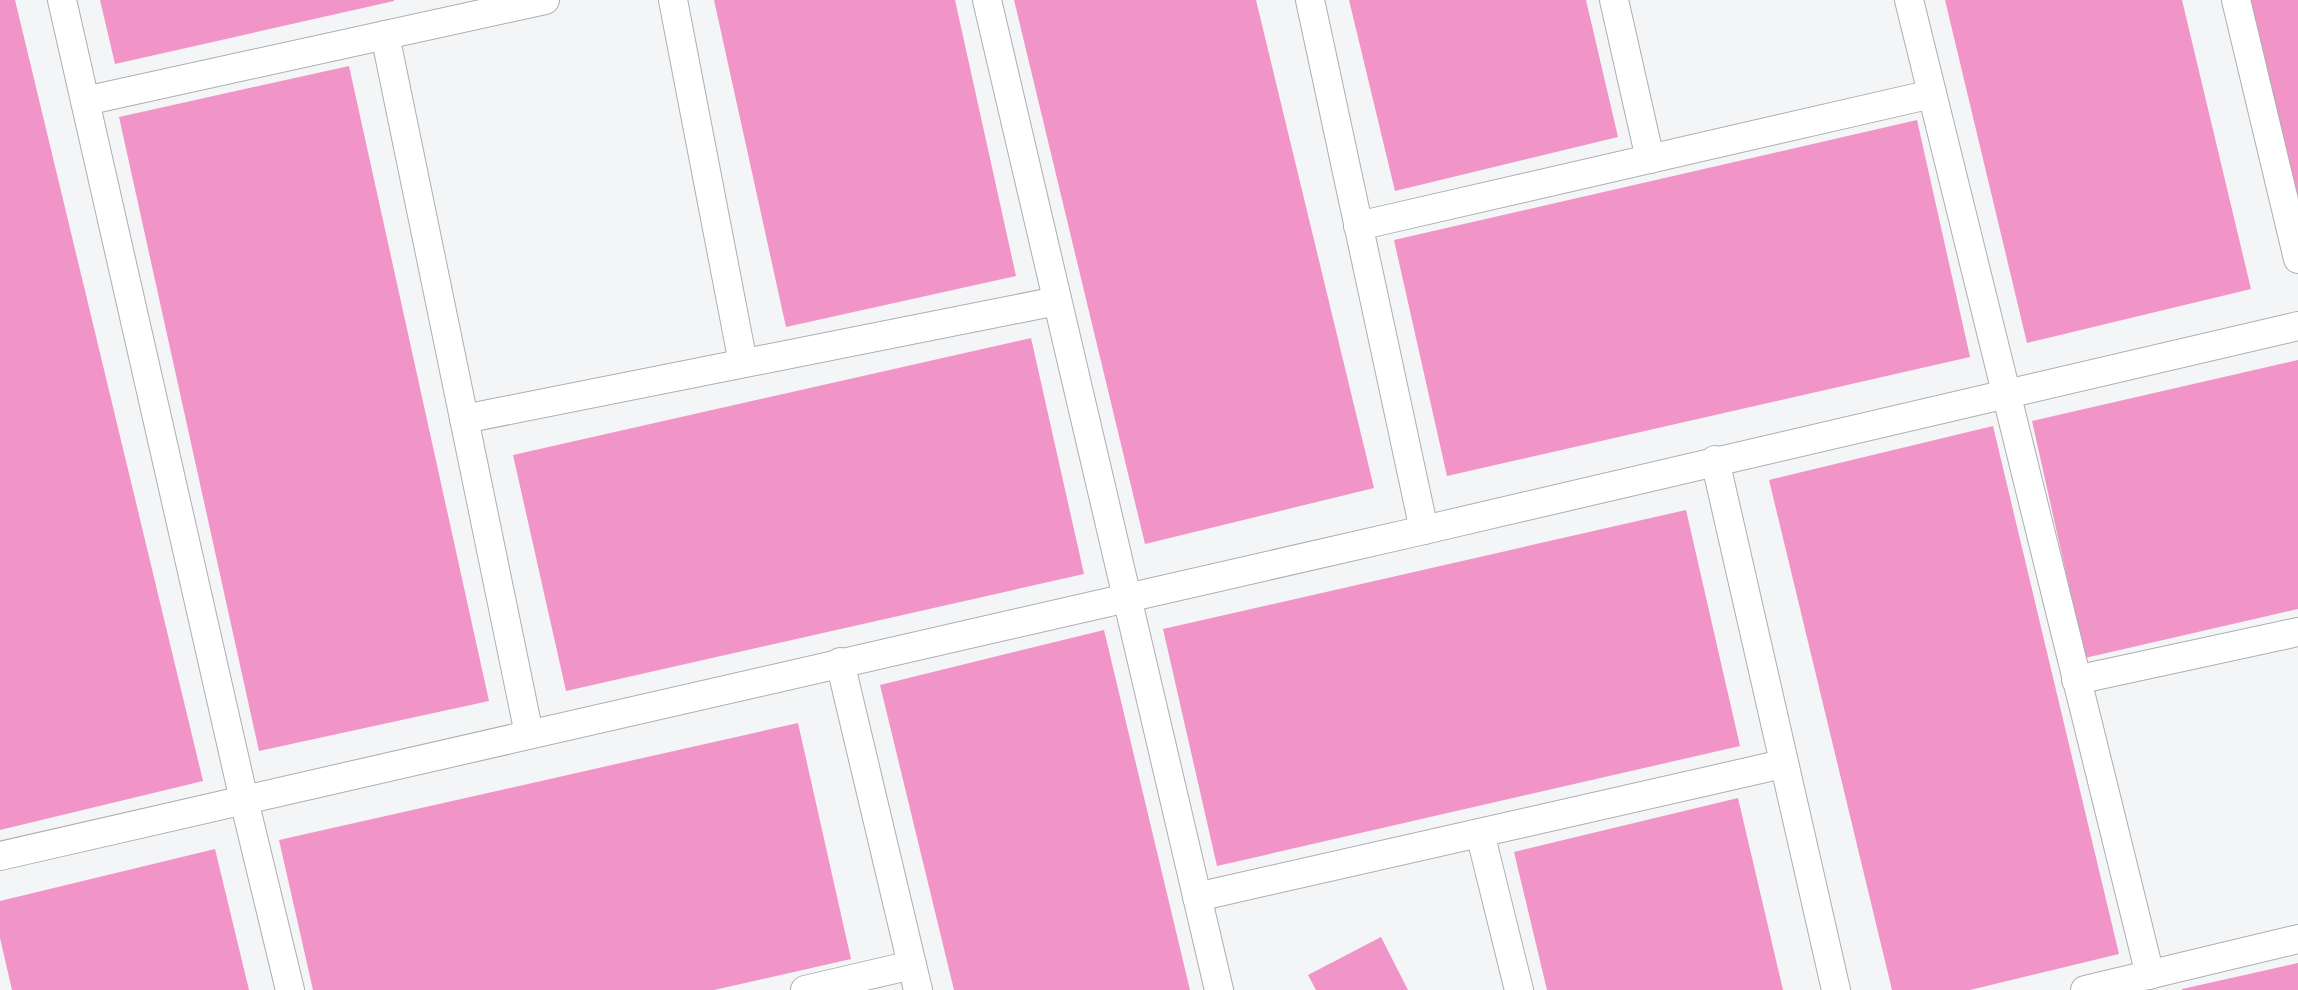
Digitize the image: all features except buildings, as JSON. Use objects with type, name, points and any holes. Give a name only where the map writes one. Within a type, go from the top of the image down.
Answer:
[{"type":"street","points":[[62,0],[244,800],[290,990]]},
{"type":"street","points":[[85,101],[545,0]]},
{"type":"street","points":[[673,0],[743,363]]},
{"type":"street","points":[[987,0],[1218,990]]},
{"type":"street","points":[[1310,0],[1424,530]]},
{"type":"street","points":[[1614,0],[1650,159]]},
{"type":"street","points":[[1909,0],[2150,975]]},
{"type":"street","points":[[2236,0],[2298,260]]},
{"type":"street","points":[[385,35],[529,734]]},
{"type":"street","points":[[1358,226],[1932,94]]},
{"type":"street","points":[[464,419],[1057,301]]},
{"type":"street","points":[[0,856],[840,662],[1424,530],[1715,460],[2298,326]]},
{"type":"street","points":[[1715,460],[1836,990]]},
{"type":"street","points":[[2076,680],[2298,632]]},
{"type":"street","points":[[806,990],[915,977],[840,662]]},
{"type":"street","points":[[1197,897],[1783,764]]},
{"type":"street","points":[[1480,833],[1519,990]]},
{"type":"street","points":[[2084,990],[2298,940]]}]
